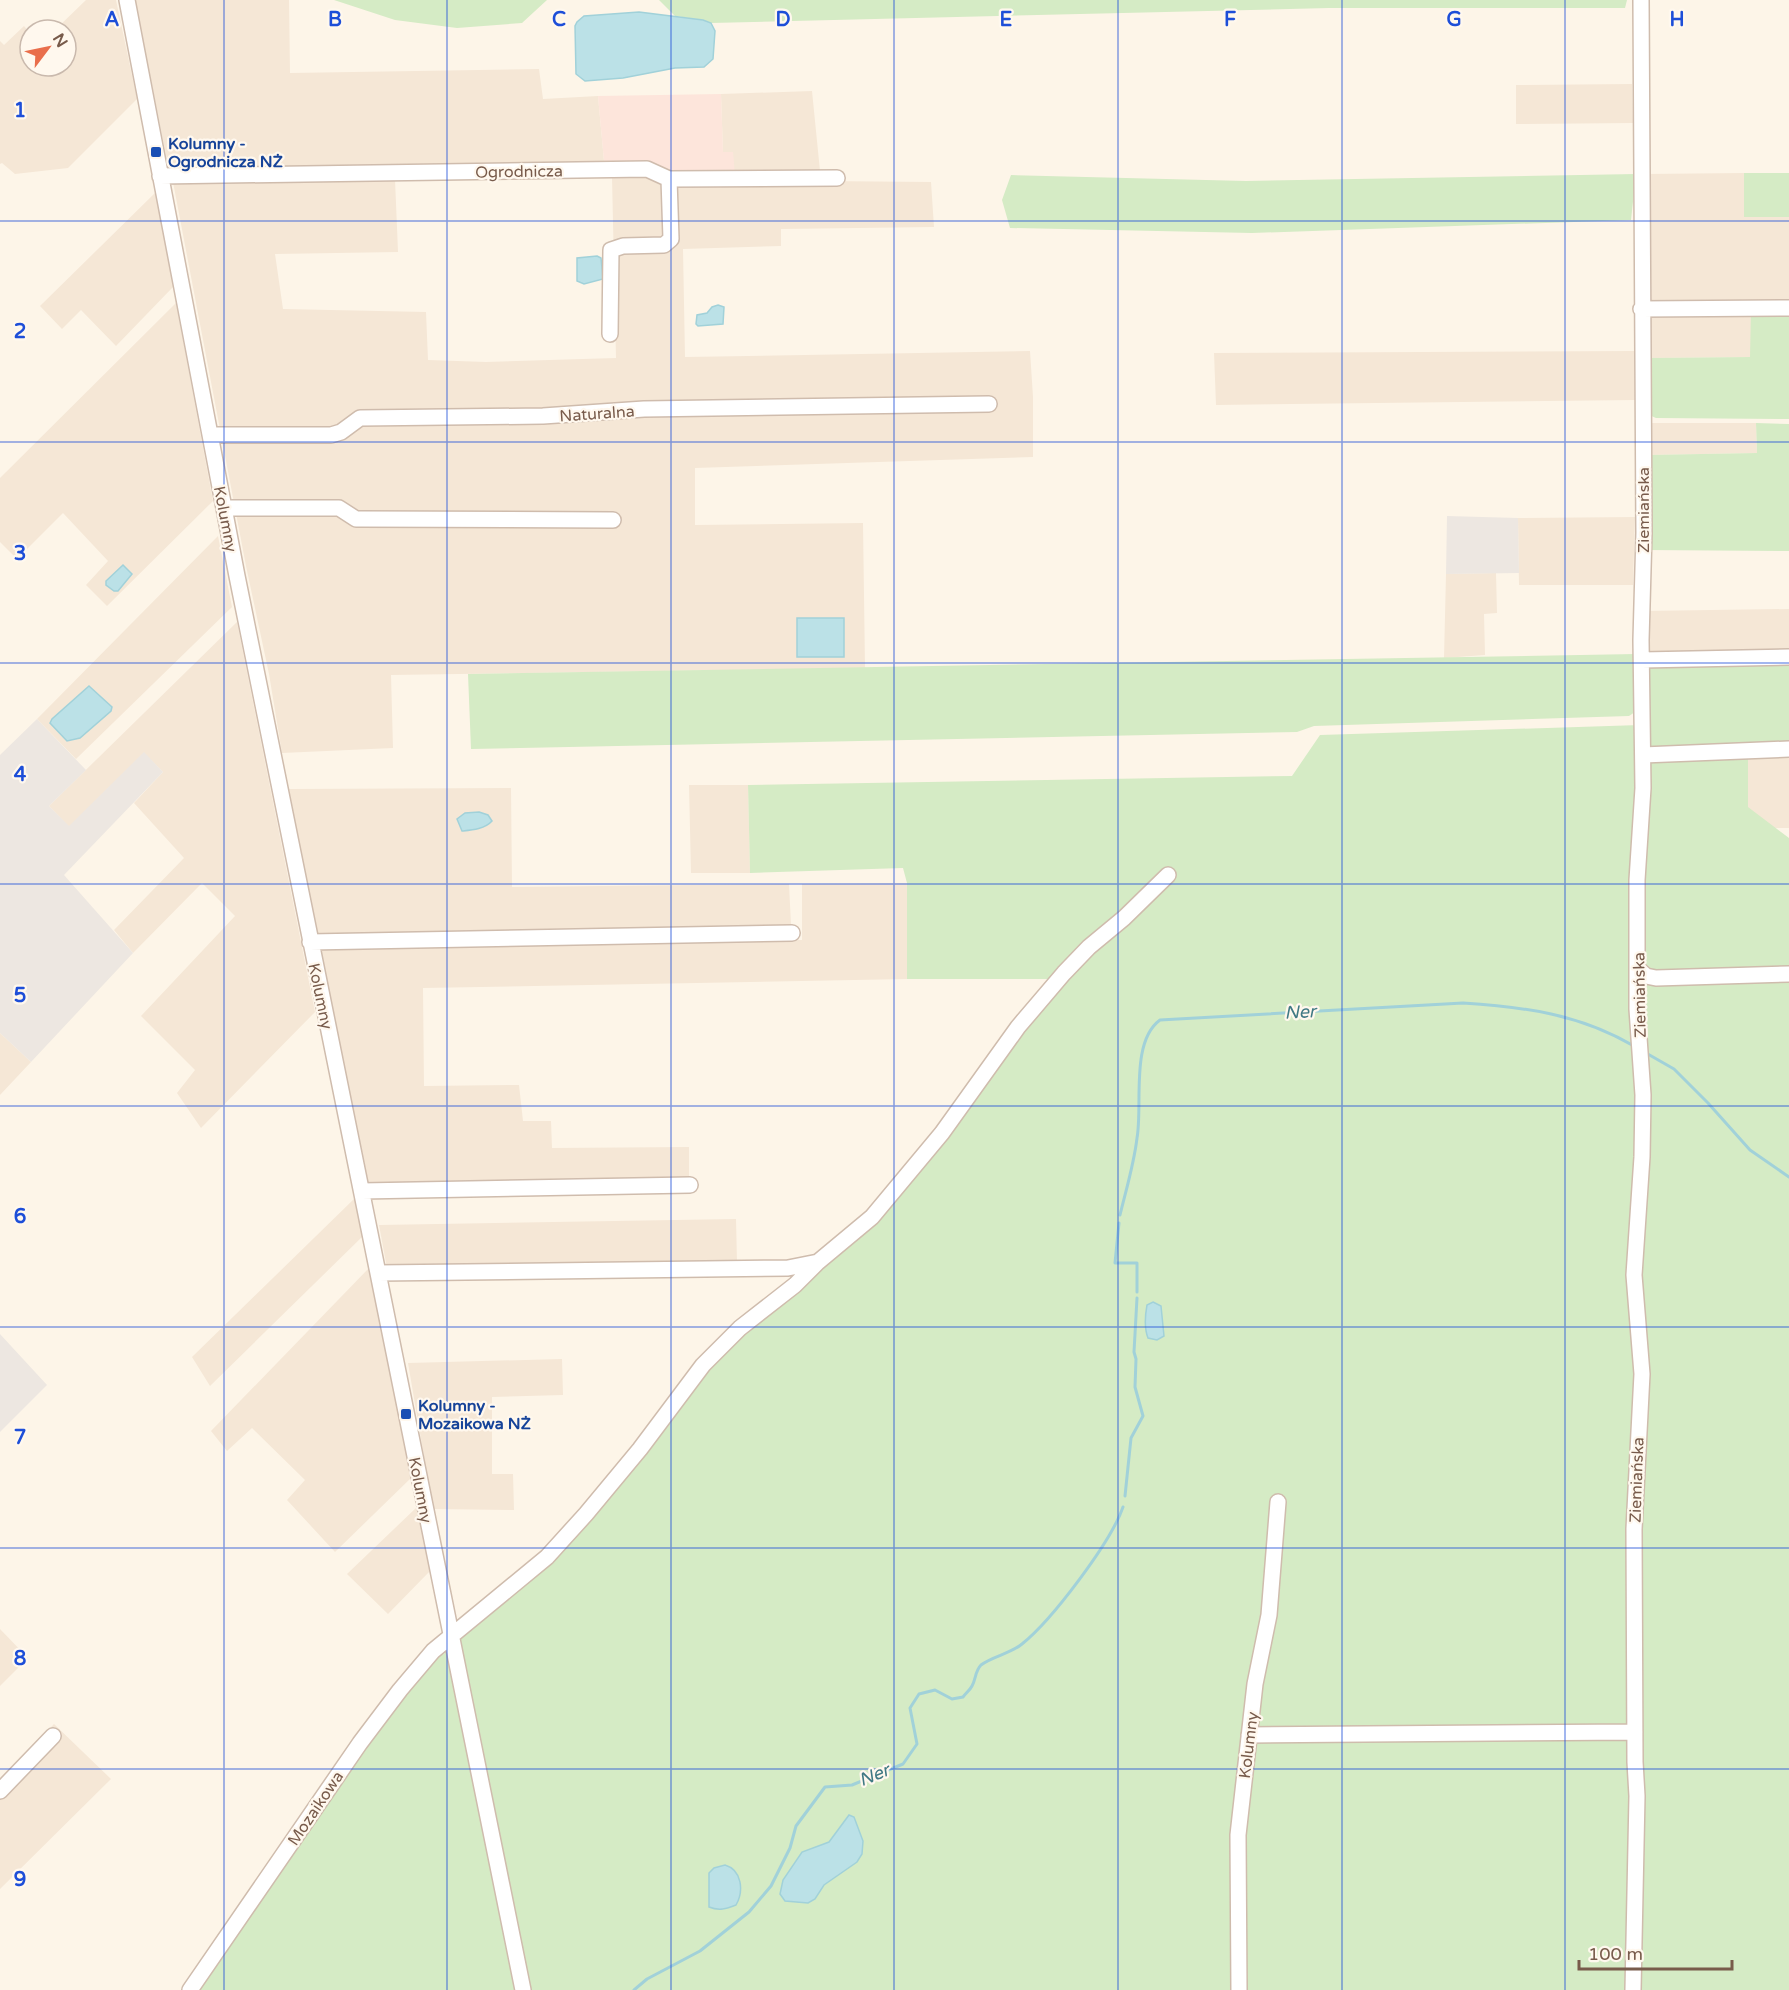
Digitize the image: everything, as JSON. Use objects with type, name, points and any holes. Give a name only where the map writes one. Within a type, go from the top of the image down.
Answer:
[{"type":"street","name":"Kolumny","points":[[127,0],[310,942],[523,1990]]},
{"type":"street","name":"Ziemiańska","points":[[1633,1990],[1637,1796],[1634,1529],[1642,1367],[1634,1275],[1642,1157],[1643,1095],[1637,1009],[1637,880],[1644,755],[1641,0]]},
{"type":"street","name":"Ogrodnicza","points":[[160,176],[647,169],[669,179],[837,178]]},
{"type":"street","points":[[610,334],[611,250],[623,246],[664,245],[669,242],[671,239],[669,179]]},
{"type":"street","points":[[1641,309],[1789,308]]},
{"type":"street","name":"Naturalna","points":[[210,435],[331,435],[340,432],[360,418],[543,416],[644,409],[989,404]]},
{"type":"street","points":[[224,508],[339,508],[356,519],[613,519]]},
{"type":"street","points":[[1642,660],[1789,657]]},
{"type":"street","points":[[1644,755],[1789,749]]},
{"type":"street","name":"Mozaikowa","points":[[190,1990],[360,1743],[433,1651],[547,1557],[640,1449],[703,1365],[740,1328],[795,1285],[879,1209],[942,1133],[1018,1027],[1064,973],[1168,875]]},
{"type":"street","points":[[310,942],[792,933]]},
{"type":"street","points":[[1638,969],[1646,976],[1656,978],[1789,974]]},
{"type":"street","points":[[362,1191],[690,1185]]},
{"type":"street","points":[[378,1273],[789,1268],[818,1262]]},
{"type":"street","name":"Kolumny","points":[[1239,1990],[1238,1835],[1255,1684],[1269,1615],[1278,1502]]},
{"type":"street","points":[[1249,1735],[1635,1732]]},
{"type":"street","points":[[0,1791],[53,1736]]},
{"type":"shaded area","points":[[86,0],[116,0],[137,99],[68,168],[15,174],[2,163],[0,164],[0,41],[4,45],[18,32],[18,78],[78,78],[78,18],[67,18]]},
{"type":"shaded area","points":[[135,0],[289,0],[290,73],[539,69],[543,99],[598,96],[604,161],[169,170]]},
{"type":"shaded area","points":[[1632,84],[1633,123],[1516,124],[1516,85]]},
{"type":"shaded area","points":[[812,91],[821,181],[931,182],[934,227],[781,229],[781,246],[683,249],[685,357],[1030,351],[1033,457],[695,468],[695,525],[863,523],[865,668],[391,675],[393,748],[282,753],[269,674],[246,566],[173,182],[395,179],[398,252],[275,254],[283,309],[426,312],[428,360],[486,362],[616,358],[612,177],[642,177],[673,185],[723,153],[721,94]]},
{"type":"shaded area","points":[[721,94],[723,152],[733,152],[735,175],[674,175],[656,164],[604,161],[598,96]]},
{"type":"shaded area","points":[[1744,173],[1744,217],[1789,217],[1789,305],[1647,305],[1645,174]]},
{"type":"shaded area","points":[[156,192],[173,287],[116,346],[81,310],[62,329],[40,306]]},
{"type":"shaded area","points":[[176,303],[213,501],[107,606],[86,585],[108,561],[63,513],[17,559],[0,542],[0,478]]},
{"type":"shaded area","points":[[1751,310],[1751,357],[1646,358],[1647,315]]},
{"type":"shaded area","points":[[1634,351],[1635,400],[1216,405],[1214,353]]},
{"type":"shaded area","points":[[1651,423],[1756,423],[1757,453],[1646,455]]},
{"type":"shaded area","points":[[1447,516],[1518,518],[1519,573],[1446,574]]},
{"type":"shaded area","points":[[1635,517],[1633,585],[1519,585],[1518,518]]},
{"type":"shaded area","points":[[218,536],[232,607],[76,759],[37,719]]},
{"type":"shaded area","points":[[1496,573],[1497,613],[1484,614],[1485,655],[1444,658],[1446,574]]},
{"type":"shaded area","points":[[1789,609],[1789,653],[1645,655],[1643,611]]},
{"type":"shaded area","points":[[237,622],[315,1012],[201,1128],[177,1093],[195,1070],[141,1016],[235,916],[202,883],[133,953],[114,930],[184,858],[134,803],[163,772],[144,753],[69,827],[49,806]]},
{"type":"shaded area","points":[[37,719],[86,770],[49,806],[69,826],[144,752],[163,772],[64,875],[133,953],[31,1062],[0,1033],[0,755]]},
{"type":"shaded area","points":[[1789,752],[1789,828],[1748,828],[1748,753]]},
{"type":"shaded area","points":[[689,785],[748,785],[750,873],[691,873]]},
{"type":"shaded area","points":[[511,788],[512,887],[789,884],[791,925],[317,936],[289,789]]},
{"type":"shaded area","points":[[907,883],[907,979],[423,988],[424,1086],[519,1085],[523,1121],[551,1121],[552,1148],[689,1147],[689,1180],[369,1185],[320,947],[802,940],[802,884]]},
{"type":"shaded area","points":[[0,1033],[31,1062],[0,1095]]},
{"type":"shaded area","points":[[355,1198],[363,1236],[210,1386],[192,1357]]},
{"type":"shaded area","points":[[736,1219],[737,1262],[387,1268],[379,1225]]},
{"type":"shaded area","points":[[369,1268],[411,1478],[335,1552],[287,1500],[305,1480],[252,1428],[227,1451],[211,1431]]},
{"type":"shaded area","points":[[0,1334],[47,1385],[0,1432]]},
{"type":"shaded area","points":[[562,1359],[563,1395],[492,1397],[492,1474],[513,1474],[514,1510],[433,1509],[408,1363]]},
{"type":"shaded area","points":[[417,1507],[430,1571],[388,1614],[347,1574]]},
{"type":"shaded area","points":[[0,1629],[28,1658],[0,1686]]},
{"type":"shaded area","points":[[54,1724],[111,1779],[0,1889],[0,1780]]},
{"type":"green space","points":[[334,0],[547,0],[522,23],[457,28],[395,20]]},
{"type":"green space","points":[[659,0],[1627,0],[1625,8],[1329,8],[711,23],[675,16]]},
{"type":"green space","points":[[1744,173],[1789,173],[1789,217],[1744,217]]},
{"type":"green space","points":[[1636,174],[1631,220],[1252,233],[1010,228],[1002,200],[1011,175],[1246,181]]},
{"type":"green space","points":[[1751,310],[1789,310],[1789,419],[1656,418],[1647,414],[1646,358],[1750,357]]},
{"type":"green space","points":[[1756,423],[1789,424],[1789,551],[1645,550],[1646,455],[1757,453]]},
{"type":"green space","points":[[1789,653],[1789,747],[1748,753],[1748,807],[1789,838],[1789,1990],[196,1990],[353,1760],[436,1656],[444,1654],[461,1628],[535,1570],[717,1355],[861,1228],[1058,979],[907,979],[907,883],[903,868],[750,873],[748,785],[1292,776],[1320,735],[1640,725],[1645,655]]},
{"type":"green space","points":[[1636,654],[1635,712],[1629,716],[1314,726],[1297,732],[471,749],[468,674]]},
{"type":"water","points":[[639,12],[711,23],[715,31],[713,59],[704,67],[675,68],[623,78],[585,81],[576,74],[575,26],[577,22],[584,16]]},
{"type":"water","points":[[597,256],[601,258],[603,279],[584,284],[577,281],[577,258]]},
{"type":"water","points":[[718,305],[724,307],[723,324],[698,326],[696,324],[697,315],[707,313],[712,307]]},
{"type":"water","points":[[123,565],[132,574],[118,591],[114,591],[106,585],[106,581]]},
{"type":"water","points":[[797,618],[844,618],[844,657],[797,657]]},
{"type":"water","points":[[89,686],[112,707],[111,711],[80,738],[67,741],[50,723]]},
{"type":"water","points":[[479,812],[488,815],[492,821],[474,830],[462,831],[457,819],[465,813]]},
{"type":"water","points":[[1153,1302],[1161,1306],[1164,1336],[1157,1340],[1148,1338],[1145,1326],[1147,1305]]},
{"type":"water","points":[[849,1815],[854,1817],[863,1841],[862,1854],[857,1862],[824,1885],[815,1899],[808,1903],[785,1901],[780,1894],[783,1880],[802,1852],[829,1842]]},
{"type":"water","points":[[725,1865],[735,1871],[738,1876],[741,1888],[739,1899],[736,1905],[729,1908],[709,1907],[709,1873],[714,1868]]},
{"type":"waterway","name":"Ner","points":[[1120,1215],[1137,1138],[1141,1058],[1151,1030],[1160,1020],[1463,1003],[1530,1010],[1572,1019],[1593,1026],[1634,1046]]},
{"type":"waterway","name":"Ner","points":[[1646,1053],[1674,1069],[1750,1150],[1789,1177]]},
{"type":"waterway","name":"Ner","points":[[1119,1223],[1115,1263],[1137,1263],[1137,1292]]},
{"type":"waterway","name":"Ner","points":[[1125,1496],[1131,1438],[1143,1416],[1135,1387],[1137,1298]]},
{"type":"waterway","name":"Ner","points":[[634,1990],[647,1979],[700,1951],[749,1912],[771,1886],[790,1848],[796,1826],[825,1787],[852,1785],[903,1764],[917,1744],[910,1708],[919,1694],[935,1690],[952,1699],[963,1697],[972,1686],[981,1665],[1022,1644],[1049,1617],[1079,1580],[1106,1540],[1123,1507]]},
{"type":"place","name":"Kolumny - Ogrodnicza NŻ","points":[[156,152]]},
{"type":"place","name":"Kolumny - Mozaikowa NŻ","points":[[406,1414]]}]
